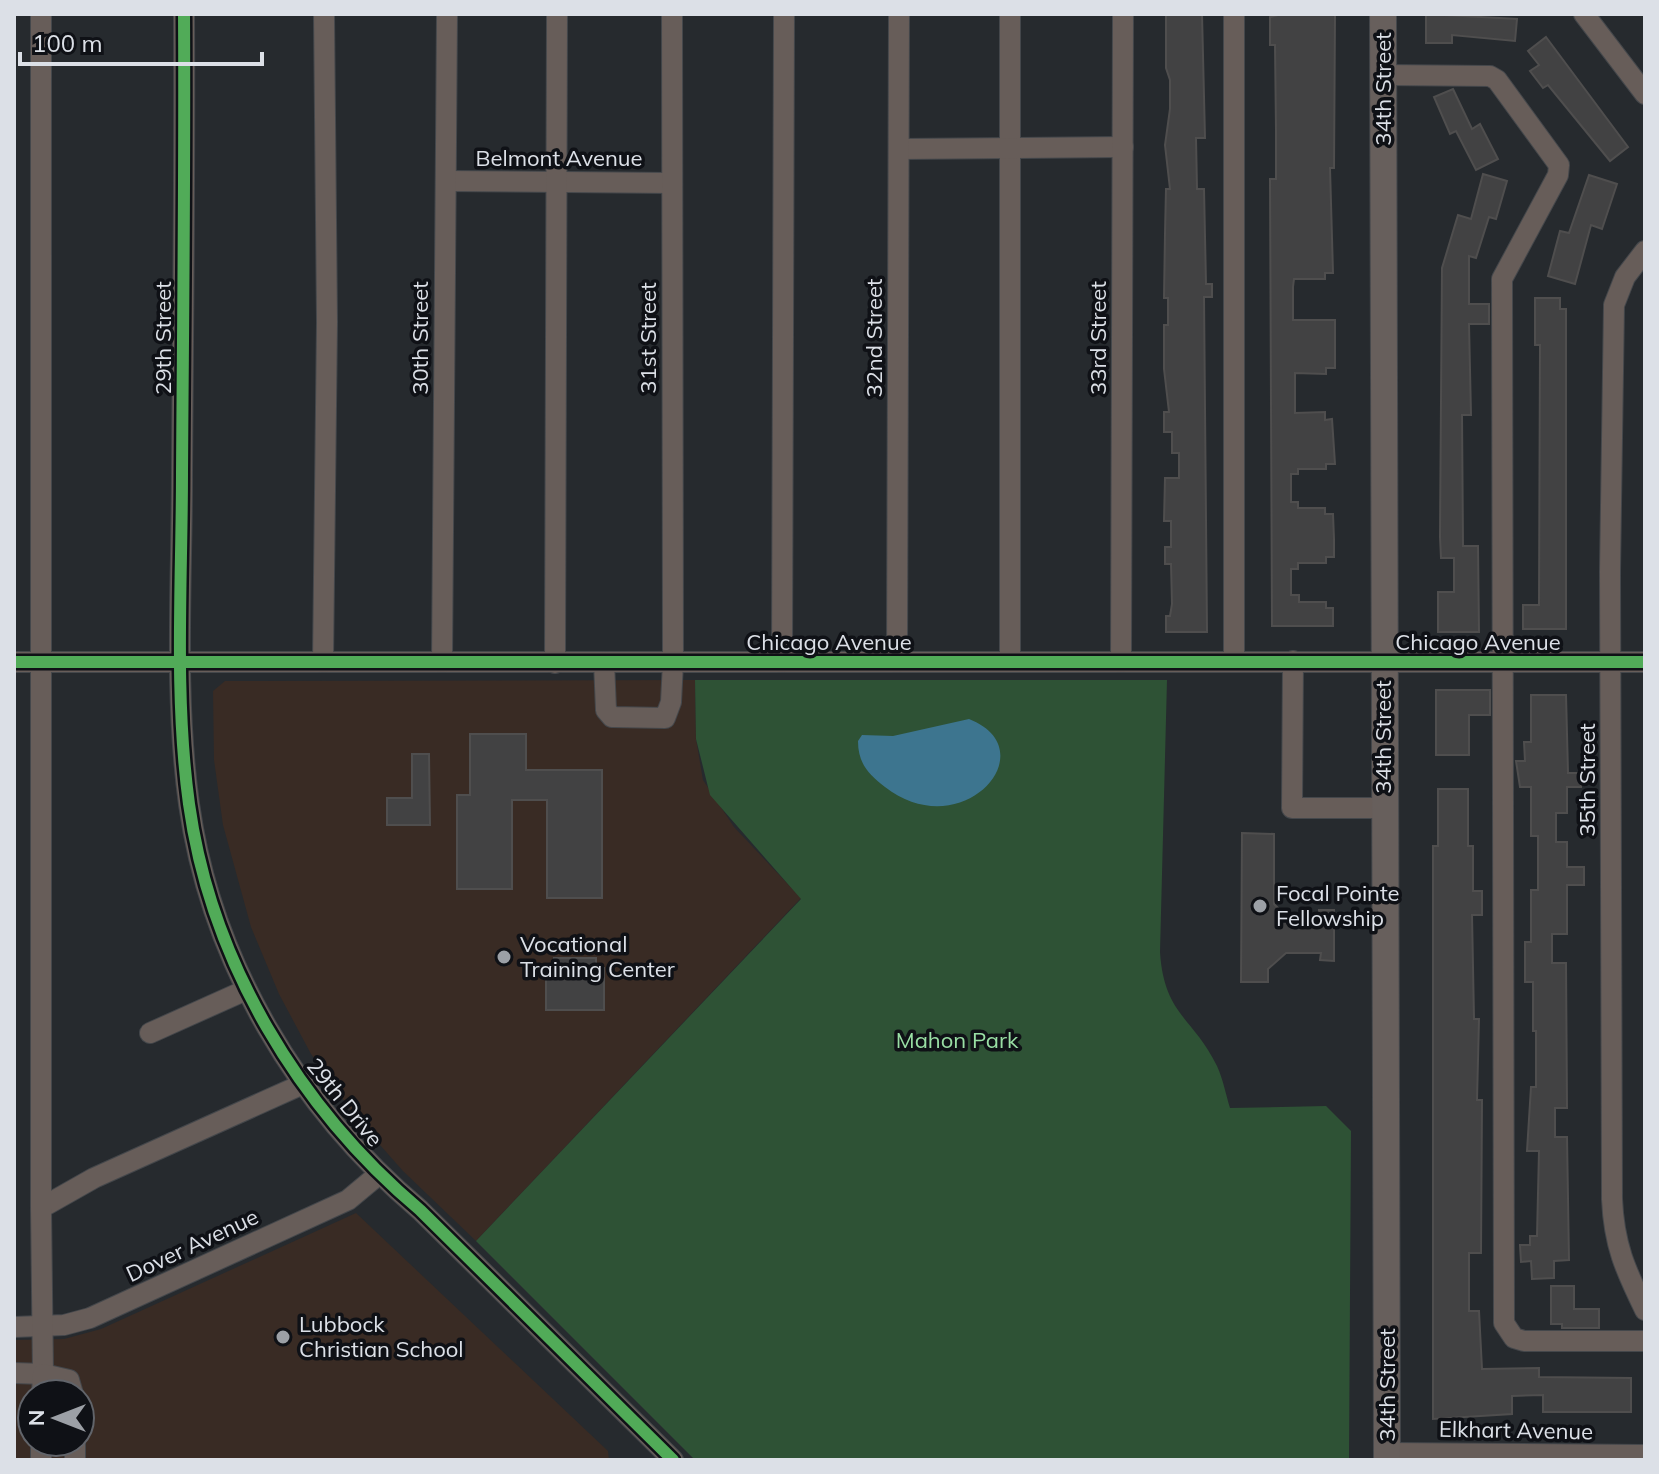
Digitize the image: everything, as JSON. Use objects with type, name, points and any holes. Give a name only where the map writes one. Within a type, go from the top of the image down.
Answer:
[{"type":"main road","name":"34th Street","points":[[1383,14],[1387,1456]]},
{"type":"street","points":[[41,14],[42,1378]]},
{"type":"street","name":"29th Street","points":[[181,662],[184,14]]},
{"type":"street","points":[[323,662],[327,322],[324,14]]},
{"type":"street","name":"30th Street","points":[[442,662],[447,14]]},
{"type":"street","points":[[555,663],[559,182],[557,14]]},
{"type":"street","name":"31st Street","points":[[604,662],[606,710],[612,717],[665,718],[671,702],[673,663],[672,14]]},
{"type":"street","points":[[782,662],[784,14]]},
{"type":"street","name":"32nd Street","points":[[897,662],[899,14]]},
{"type":"street","points":[[1010,14],[1010,662]]},
{"type":"street","name":"33rd Street","points":[[1121,662],[1123,14]]},
{"type":"street","points":[[1234,14],[1234,662]]},
{"type":"street","points":[[1584,14],[1645,94]]},
{"type":"street","points":[[1383,75],[1490,76],[1497,80],[1559,165],[1558,175],[1502,279],[1504,1323],[1514,1338],[1524,1341],[1645,1341]]},
{"type":"street","points":[[899,149],[1123,147]]},
{"type":"street","name":"Belmont Avenue","points":[[446,181],[672,183]]},
{"type":"street","name":"35th Street","points":[[1644,1303],[1620,1259],[1614,1236],[1612,1199],[1610,662],[1614,305],[1625,277],[1645,251]]},
{"type":"street","points":[[1293,661],[1292,808],[1384,808]]},
{"type":"street","name":"Chicago Avenue","points":[[14,662],[1645,662]]},
{"type":"street","name":"29th Drive","points":[[181,662],[183,733],[197,852],[222,931],[246,990],[303,1084],[378,1175],[420,1210],[673,1460]]},
{"type":"street","points":[[150,1033],[246,990]]},
{"type":"street","points":[[41,1208],[94,1178],[303,1084]]},
{"type":"street","name":"Dover Avenue","points":[[14,1327],[44,1327],[90,1318],[348,1200],[378,1175]]},
{"type":"street","name":"Elkhart Avenue","points":[[1387,1456],[1645,1455]]},
{"type":"shaded area","name":"Vocational Training Center","points":[[695,680],[696,739],[703,780],[734,827],[801,898],[476,1241],[403,1171],[357,1119],[311,1054],[279,994],[251,927],[223,825],[214,760],[213,691],[225,681]]},
{"type":"shaded area","name":"Lubbock Christian School","points":[[356,1213],[608,1451],[609,1460],[14,1460],[14,1340],[64,1339],[101,1329]]},
{"type":"green space","name":"Mahon Park","points":[[695,680],[1167,680],[1160,952],[1167,990],[1217,1066],[1230,1108],[1326,1106],[1351,1131],[1349,1460],[695,1460],[476,1241],[801,899],[710,795],[696,739]]},
{"type":"water","points":[[969,719],[991,733],[1000,751],[997,770],[986,787],[966,800],[942,806],[914,803],[885,787],[862,762],[858,741],[862,735],[893,736]]},
{"type":"building","points":[[1166,14],[1202,14],[1205,138],[1196,138],[1197,189],[1204,189],[1206,284],[1212,284],[1212,297],[1204,297],[1207,632],[1166,632],[1166,616],[1170,616],[1172,604],[1171,564],[1165,564],[1165,547],[1171,547],[1171,521],[1164,521],[1165,478],[1179,478],[1179,453],[1172,453],[1172,432],[1164,432],[1164,412],[1169,412],[1164,369],[1164,325],[1168,325],[1168,298],[1164,298],[1166,189],[1170,189],[1165,145],[1170,109]]},
{"type":"building","points":[[1282,14],[1335,14],[1334,168],[1330,168],[1333,273],[1325,273],[1325,279],[1294,279],[1293,320],[1335,320],[1335,368],[1326,368],[1326,374],[1295,373],[1295,413],[1325,412],[1325,420],[1332,419],[1335,464],[1326,464],[1326,469],[1298,469],[1298,474],[1291,474],[1291,502],[1298,502],[1298,508],[1325,508],[1325,514],[1333,514],[1334,557],[1326,557],[1326,563],[1298,563],[1298,569],[1291,569],[1291,595],[1299,595],[1299,602],[1326,602],[1326,608],[1333,608],[1333,626],[1272,626],[1270,179],[1276,179],[1276,130],[1275,45],[1270,45],[1270,17]]},
{"type":"building","points":[[1426,14],[1517,19],[1515,41],[1452,35],[1452,43],[1426,43]]},
{"type":"building","points":[[1546,37],[1628,147],[1610,161],[1548,85],[1543,88],[1530,71],[1539,65],[1528,51]]},
{"type":"building","points":[[1453,89],[1472,129],[1480,124],[1498,159],[1476,170],[1456,131],[1450,134],[1434,97]]},
{"type":"building","points":[[1483,174],[1507,181],[1496,219],[1489,217],[1476,258],[1469,256],[1469,304],[1489,304],[1489,324],[1469,324],[1471,415],[1462,415],[1463,546],[1478,546],[1479,632],[1438,632],[1438,592],[1454,592],[1454,558],[1441,558],[1440,537],[1442,268],[1458,215],[1471,219]]},
{"type":"building","points":[[1589,175],[1617,184],[1602,229],[1591,225],[1575,284],[1548,276],[1560,231],[1569,233]]},
{"type":"building","points":[[1535,298],[1560,298],[1560,309],[1566,309],[1566,629],[1523,629],[1523,605],[1539,605],[1540,345],[1535,345]]},
{"type":"building","points":[[1436,690],[1490,690],[1490,715],[1469,715],[1469,755],[1436,755]]},
{"type":"building","points":[[1531,695],[1566,695],[1568,773],[1581,773],[1581,787],[1567,787],[1567,813],[1556,813],[1556,842],[1567,842],[1567,867],[1584,867],[1584,885],[1567,885],[1567,934],[1552,934],[1552,963],[1566,963],[1567,1108],[1555,1108],[1555,1137],[1567,1137],[1569,1260],[1554,1261],[1554,1278],[1532,1279],[1531,1261],[1521,1262],[1520,1245],[1530,1245],[1530,1236],[1537,1236],[1539,1151],[1527,1151],[1531,1087],[1536,1087],[1536,1031],[1533,1031],[1533,982],[1525,982],[1525,942],[1531,942],[1531,890],[1538,890],[1538,836],[1531,836],[1531,787],[1520,787],[1516,761],[1525,761],[1524,742],[1531,742]]},
{"type":"building","points":[[470,734],[526,734],[526,770],[602,770],[602,898],[547,898],[547,800],[512,800],[512,889],[457,889],[457,795],[470,795]]},
{"type":"building","points":[[412,754],[429,754],[430,825],[387,825],[387,798],[412,798]]},
{"type":"building","points":[[1438,789],[1468,789],[1468,846],[1473,846],[1473,891],[1482,891],[1482,915],[1472,915],[1474,1019],[1479,1019],[1477,1100],[1482,1100],[1481,1253],[1469,1253],[1469,1311],[1479,1311],[1482,1369],[1539,1368],[1539,1377],[1631,1378],[1631,1412],[1543,1412],[1543,1395],[1512,1396],[1512,1414],[1433,1419],[1433,846],[1438,846]]},
{"type":"building","name":"Focal Pointe Fellowship","points":[[1242,833],[1274,834],[1274,904],[1289,919],[1319,919],[1319,910],[1334,910],[1334,961],[1320,960],[1321,953],[1286,953],[1268,969],[1268,982],[1241,982]]},
{"type":"building","points":[[554,958],[596,958],[596,968],[604,968],[604,1010],[546,1010],[546,968],[554,968]]},
{"type":"building","points":[[1551,1286],[1574,1286],[1574,1309],[1599,1309],[1599,1328],[1562,1328],[1562,1324],[1551,1324]]},
{"type":"cycle path","points":[[184,14],[182,722],[189,804],[200,863],[217,920],[267,1028],[336,1126],[376,1170],[673,1460]]},
{"type":"cycle path","points":[[14,662],[1645,662]]},
{"type":"place","name":"Focal Pointe Fellowship","points":[[1260,906]]},
{"type":"place","name":"Vocational Training Center","points":[[504,957]]},
{"type":"place","name":"Lubbock Christian School","points":[[283,1337]]}]
